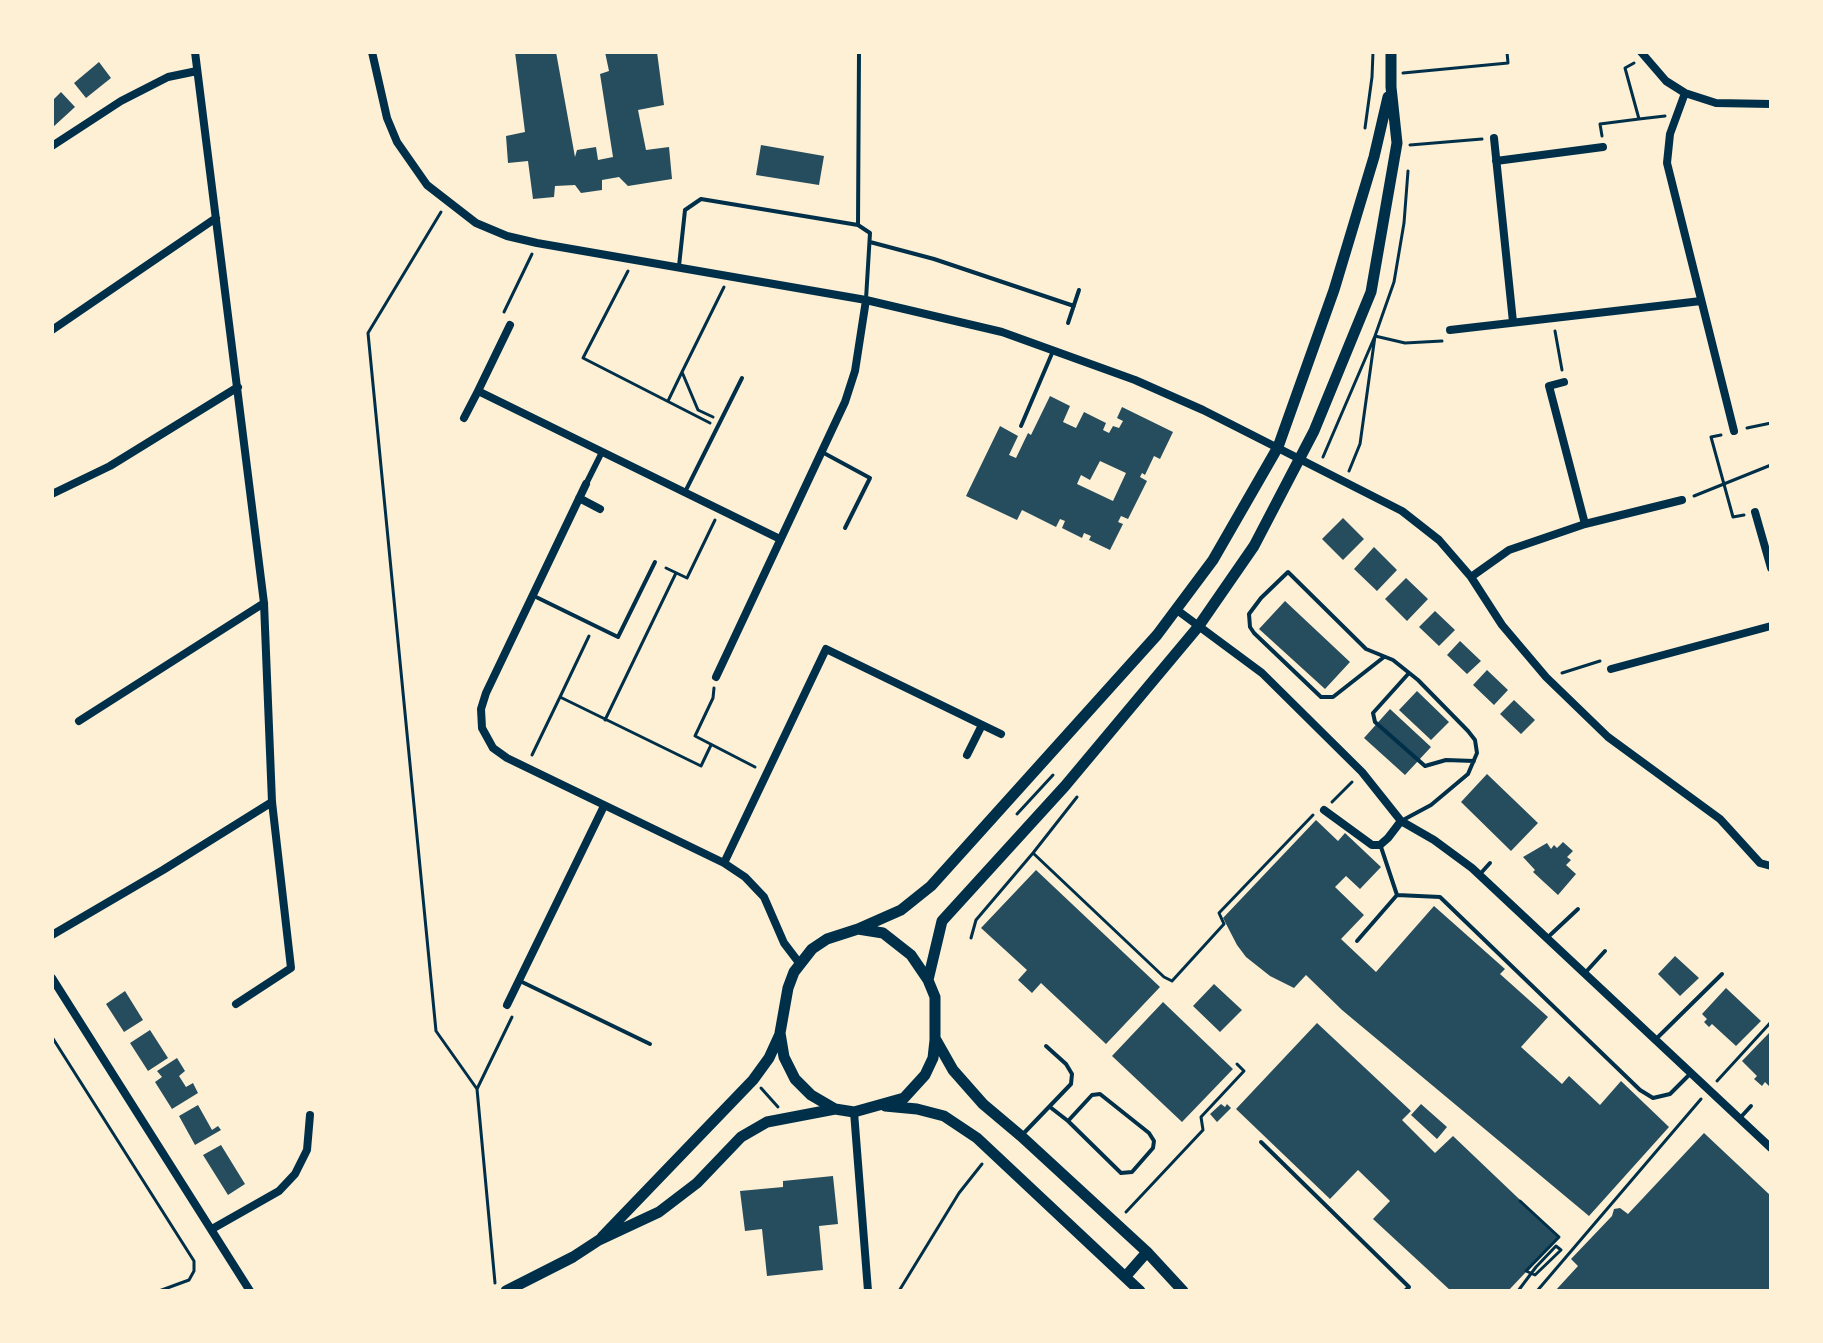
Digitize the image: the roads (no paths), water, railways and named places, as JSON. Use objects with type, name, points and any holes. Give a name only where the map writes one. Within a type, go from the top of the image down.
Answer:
[{"type":"street","points":[[195,52],[264,603],[272,802],[291,968],[236,1004]]},
{"type":"street","points":[[372,52],[387,118],[397,142],[427,185],[476,223],[507,236],[537,243],[866,300],[947,318],[1054,349],[1135,380],[1278,447],[1402,511],[1439,540],[1471,577],[1502,625],[1546,677],[1608,737],[1720,819],[1760,863],[1771,866]]},
{"type":"street","points":[[928,980],[942,921],[1065,786],[1198,627],[1254,546],[1314,431],[1371,292],[1397,143],[1391,52]]},
{"type":"street","points":[[1642,54],[1666,81],[1685,93],[1716,103],[1771,104]]},
{"type":"street","points":[[52,146],[121,101],[168,77],[197,71]]},
{"type":"street","points":[[599,1240],[753,1080],[769,1058],[780,1033],[788,988],[812,949],[827,939],[901,910],[931,886],[1177,610],[1213,560],[1278,447],[1334,290],[1374,157],[1391,81]]},
{"type":"street","points":[[1685,93],[1670,134],[1667,163],[1734,431]]},
{"type":"street","points":[[1494,138],[1513,322]]},
{"type":"street","points":[[1496,161],[1603,147]]},
{"type":"street","points":[[52,330],[216,218]]},
{"type":"street","points":[[716,677],[845,402],[855,371],[866,300]]},
{"type":"street","points":[[1450,330],[1701,301]]},
{"type":"street","points":[[464,418],[510,325]]},
{"type":"street","points":[[1564,382],[1549,386],[1585,524]]},
{"type":"street","points":[[52,494],[110,466],[238,387]]},
{"type":"street","points":[[478,391],[780,539]]},
{"type":"street","points":[[602,452],[486,693],[482,728],[493,748],[526,767],[724,863],[745,877],[764,897],[784,943],[800,964]]},
{"type":"street","points":[[579,498],[600,509]]},
{"type":"street","points":[[1471,577],[1509,550],[1585,524],[1682,500]]},
{"type":"street","points":[[1755,512],[1771,568]]},
{"type":"street","points":[[79,721],[264,603]]},
{"type":"street","points":[[1177,610],[1262,673],[1362,772],[1401,821],[1434,840],[1479,875],[1771,1148]]},
{"type":"street","points":[[1611,669],[1771,626]]},
{"type":"street","points":[[724,863],[826,649],[1001,734]]},
{"type":"street","points":[[967,755],[982,725]]},
{"type":"street","points":[[52,935],[272,802]]},
{"type":"street","points":[[507,1005],[604,806]]},
{"type":"street","points":[[1324,810],[1372,845],[1380,845],[1401,821]]},
{"type":"street","points":[[506,1291],[573,1257],[599,1240],[659,1212],[697,1183],[741,1137],[767,1122],[835,1109],[854,1112],[904,1098],[925,1075],[933,1058],[935,997],[928,980],[911,955],[899,944],[883,933],[858,929]]},
{"type":"street","points":[[52,978],[250,1291]]},
{"type":"street","points":[[780,1033],[784,1057],[795,1079],[811,1095],[835,1109]]},
{"type":"street","points":[[935,1040],[953,1070],[983,1104],[1147,1252],[1183,1291]]},
{"type":"street","points":[[883,1106],[917,1109],[944,1116],[977,1138],[1140,1291]]},
{"type":"street","points":[[854,1112],[868,1291]]},
{"type":"street","points":[[212,1229],[279,1191],[295,1174],[307,1150],[310,1115]]},
{"type":"street","points":[[1126,1276],[1147,1252]]},
{"type":"lane","points":[[858,225],[859,52]]},
{"type":"lane","points":[[678,269],[685,210],[701,199],[858,225],[870,233],[866,300]]},
{"type":"lane","points":[[870,242],[934,259],[1074,306]]},
{"type":"lane","points":[[1068,323],[1079,290]]},
{"type":"lane","points":[[1021,426],[1054,349]]},
{"type":"lane","points":[[685,491],[742,378]]},
{"type":"lane","points":[[822,452],[870,478],[845,528]]},
{"type":"lane","points":[[533,596],[618,637],[655,562]]},
{"type":"lane","points":[[1384,657],[1333,697],[1321,697],[1250,627],[1249,614],[1288,572],[1366,649],[1393,660],[1468,731],[1476,746],[1468,774],[1431,805],[1401,821]]},
{"type":"lane","points":[[1409,673],[1373,713],[1375,722],[1425,766],[1446,760],[1474,761]]},
{"type":"lane","points":[[1380,845],[1397,895]]},
{"type":"lane","points":[[1479,875],[1490,863]]},
{"type":"lane","points":[[1357,941],[1397,895]]},
{"type":"lane","points":[[1397,895],[1440,897],[1640,1090],[1653,1098],[1670,1094],[1691,1072]]},
{"type":"lane","points":[[1547,938],[1578,909]]},
{"type":"lane","points":[[1585,973],[1605,951]]},
{"type":"lane","points":[[1656,1039],[1722,974]]},
{"type":"lane","points":[[520,981],[650,1044]]},
{"type":"lane","points":[[1021,1136],[1071,1084],[1072,1074],[1046,1046]]},
{"type":"lane","points":[[1050,1107],[1121,1173],[1132,1172],[1153,1148],[1154,1141],[1149,1133],[1100,1094],[1092,1095],[1068,1121]]},
{"type":"lane","points":[[1740,1118],[1751,1106]]},
{"type":"lane","points":[[1261,1142],[1409,1287],[1405,1291]]}]
